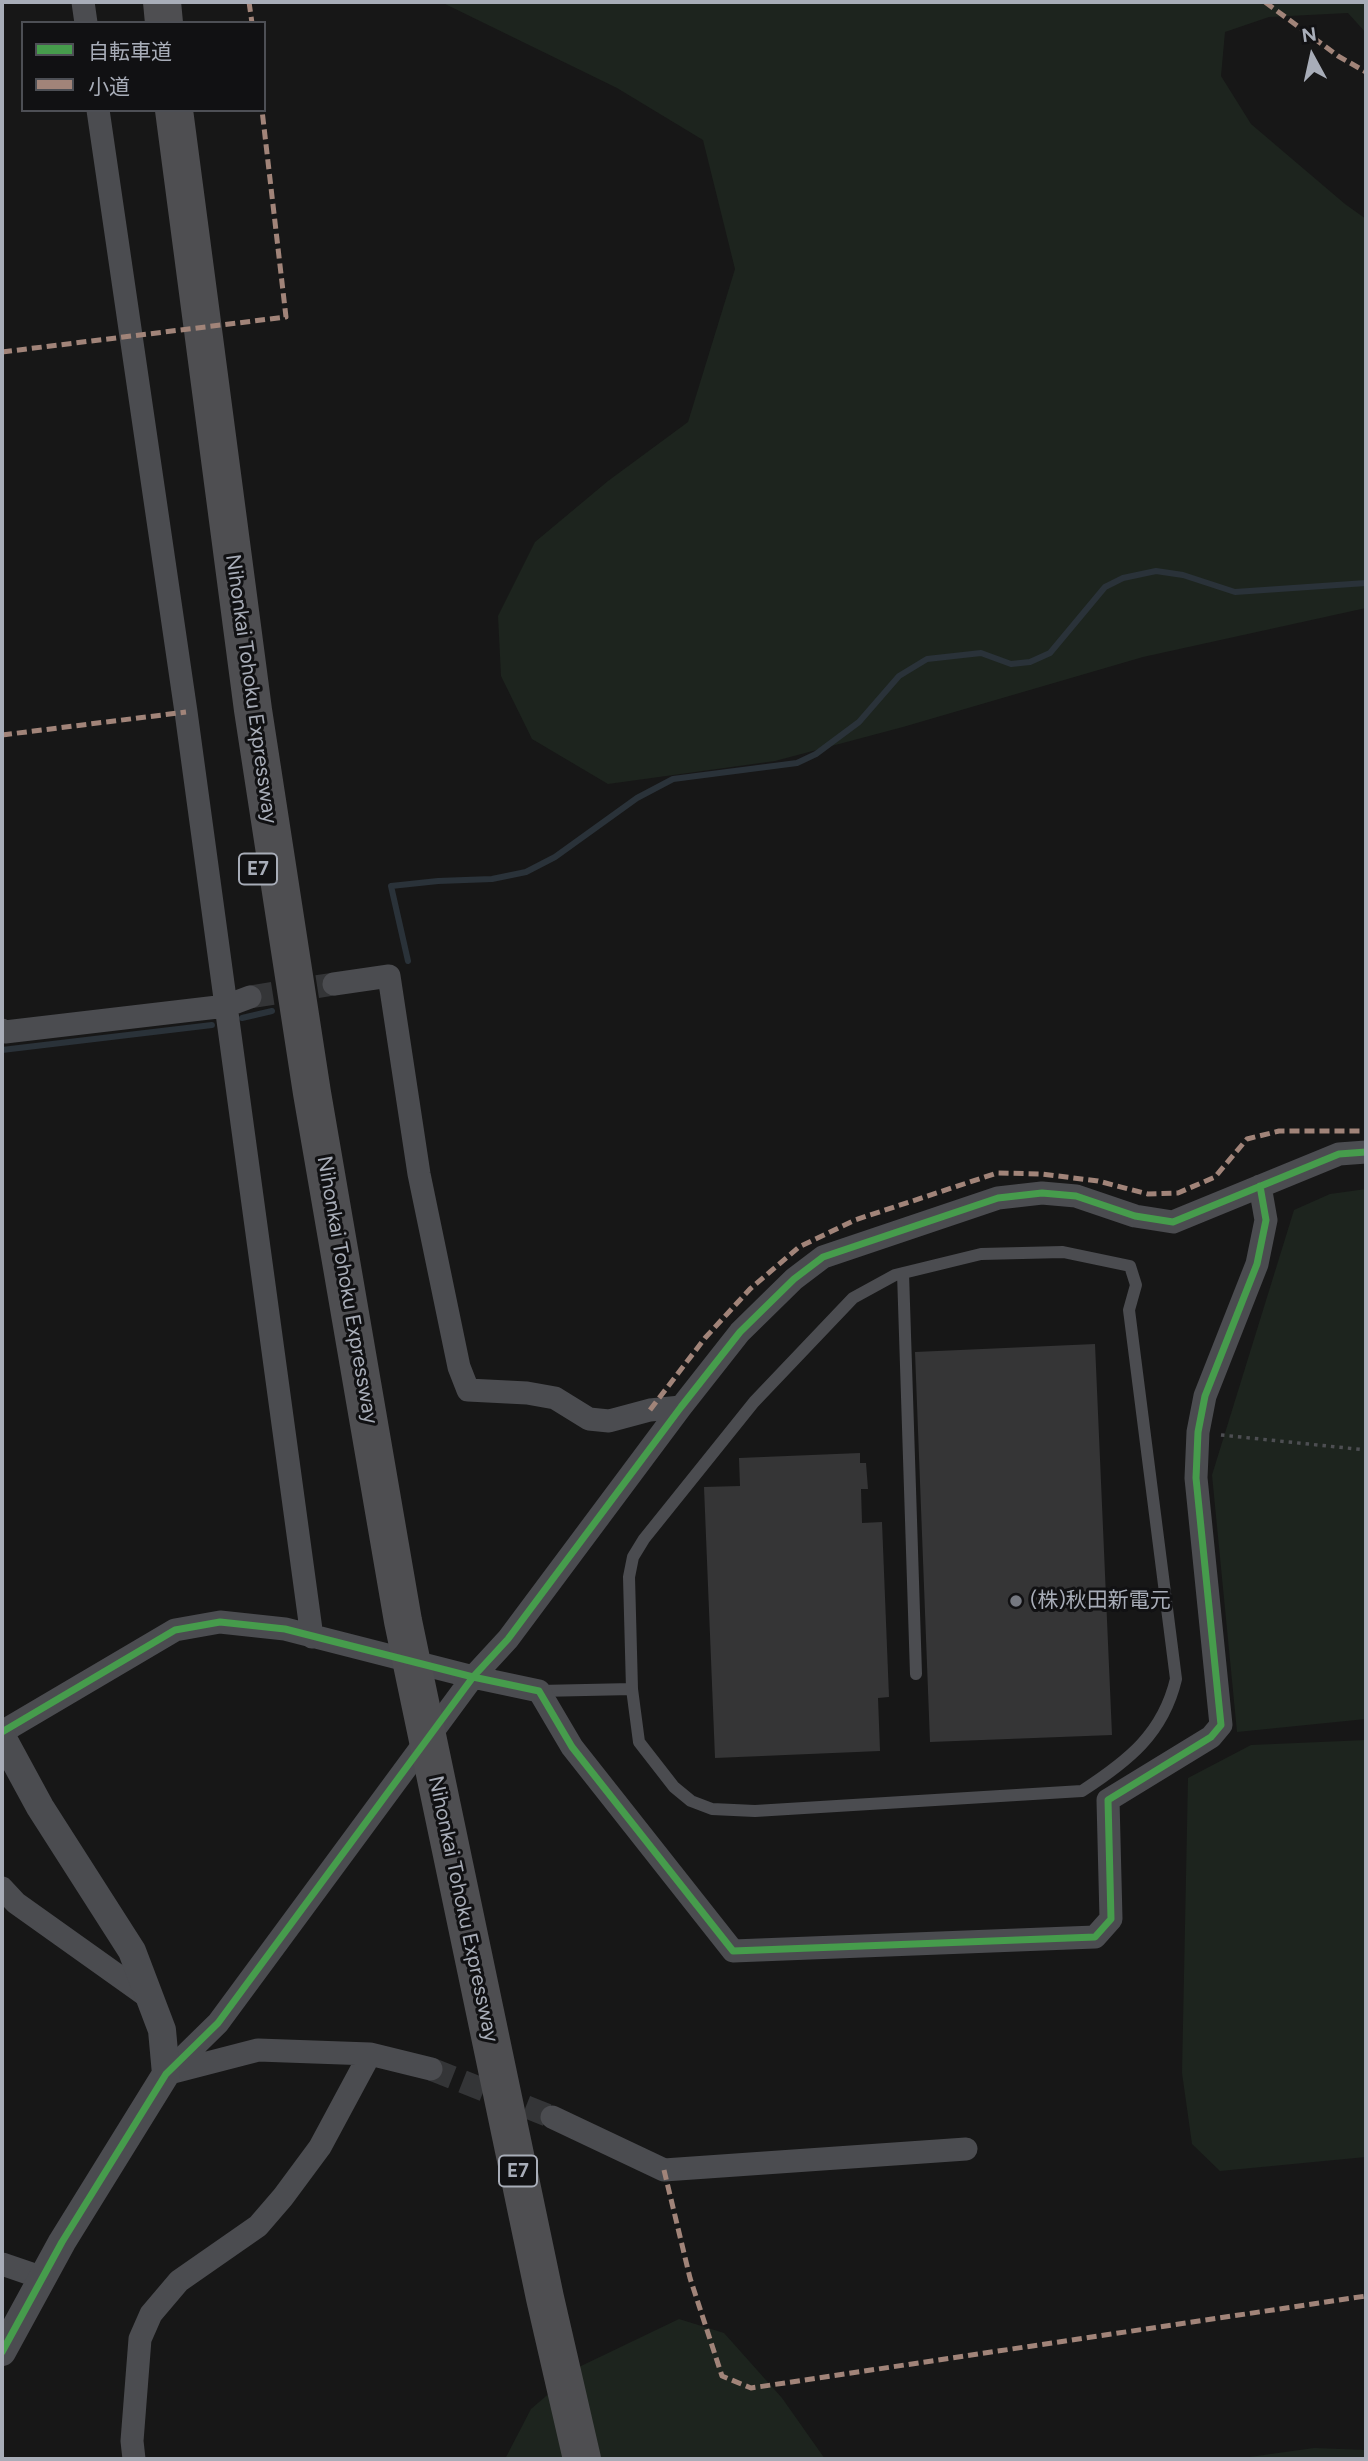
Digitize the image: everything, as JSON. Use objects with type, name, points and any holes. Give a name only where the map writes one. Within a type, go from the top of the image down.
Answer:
[{"type":"highway","points":[[139,2],[141,21]]},
{"type":"highway","points":[[162,2],[164,21]]},
{"type":"highway","name":"Nihonkai Tohoku Expressway","points":[[151,112],[272,968],[355,1415],[448,1884],[521,2286],[559,2459]]},
{"type":"highway","name":"Nihonkai Tohoku Expressway","points":[[174,112],[253,710],[396,1623]]},
{"type":"highway","name":"Nihonkai Tohoku Expressway","points":[[448,1884],[582,2459]]},
{"type":"street","points":[[83,2],[86,21]]},
{"type":"street","points":[[99,112],[186,712],[312,1636]]},
{"type":"street","points":[[334,984],[389,976],[419,1174],[458,1367],[468,1390],[527,1393],[555,1398],[589,1419],[609,1420],[650,1410],[681,1407]]},
{"type":"street","points":[[2,1030],[5,1032],[226,1006],[250,997]]},
{"type":"street","points":[[2,2353],[62,2242],[166,2074],[218,2023],[472,1677],[509,1639],[740,1332],[794,1279],[823,1257],[998,1198],[1042,1193],[1076,1196],[1135,1216],[1173,1222],[1339,1154],[1366,1153]]},
{"type":"street","points":[[166,2074],[162,2030],[132,1951],[40,1807],[2,1734],[175,1630],[220,1622],[285,1629],[472,1677],[539,1691],[572,1747],[733,1951],[1095,1937],[1111,1919],[1108,1800],[1212,1737],[1221,1725],[1196,1478],[1198,1432],[1205,1396],[1257,1264],[1266,1220],[1260,1186]]},
{"type":"street","points":[[2,1888],[16,1903],[148,1997]]},
{"type":"street","points":[[166,2074],[258,2050],[370,2054],[431,2070]]},
{"type":"street","points":[[134,2459],[132,2441],[140,2339],[151,2314],[179,2281],[258,2226],[283,2197],[320,2147],[370,2054]]},
{"type":"street","points":[[552,2117],[664,2170],[966,2149]]},
{"type":"street","points":[[2,2263],[43,2278]]},
{"type":"lane","points":[[1063,1252],[1130,1266],[1136,1285],[1129,1310],[1176,1679],[1172,1698],[1150,1737],[1116,1769],[1082,1791],[755,1811],[712,1809],[691,1801],[674,1787],[639,1742],[632,1689],[629,1577],[633,1557],[644,1539],[754,1402],[853,1298],[895,1275],[981,1254],[1063,1252]]},
{"type":"lane","points":[[903,1273],[916,1674]]},
{"type":"lane","points":[[539,1691],[632,1689]]},
{"type":"path","points":[[1198,1432],[1366,1450]]},
{"type":"shaded area","points":[[441,2],[1366,2],[1366,33],[1348,13],[1269,17],[1225,32],[1221,76],[1251,124],[1366,219],[1366,608],[1143,657],[775,761],[608,784],[532,739],[501,676],[498,616],[535,542],[608,481],[688,422],[735,269],[703,140],[617,88]]},
{"type":"shaded area","points":[[1366,1189],[1366,1719],[1237,1732],[1212,1475],[1294,1210],[1330,1194]]},
{"type":"shaded area","points":[[1366,1740],[1366,2157],[1220,2171],[1192,2144],[1182,2073],[1188,1778],[1251,1745]]},
{"type":"shaded area","points":[[679,2319],[724,2333],[782,2398],[825,2459],[505,2459],[531,2409],[581,2366]]},
{"type":"shaded area","points":[[1314,2448],[1366,2450],[1366,2459],[1235,2459]]},
{"type":"building","points":[[1095,1344],[1112,1735],[930,1742],[915,1352]]},
{"type":"building","points":[[860,1453],[860,1463],[866,1463],[868,1489],[861,1489],[862,1523],[882,1522],[889,1697],[878,1698],[880,1751],[715,1758],[704,1487],[740,1486],[739,1458]]},
{"type":"waterway","points":[[408,961],[391,886],[492,879],[526,872],[555,857],[637,798],[673,779],[797,763],[816,754],[859,722],[899,676],[927,659],[981,653],[1011,664],[1030,662],[1050,653],[1105,587],[1123,578],[1156,571],[1183,575],[1235,592],[1366,583]]},
{"type":"waterway","points":[[242,1018],[272,1011]]},
{"type":"waterway","points":[[2,1050],[212,1025]]},
{"type":"tunnel","points":[[250,997],[334,984]]},
{"type":"tunnel","points":[[431,2069],[552,2117]]},
{"type":"marked path","points":[[249,2],[252,21]]},
{"type":"marked path","points":[[1265,2],[1338,56],[1366,72]]},
{"type":"marked path","points":[[2,352],[286,317],[262,112]]},
{"type":"marked path","points":[[2,735],[186,712]]},
{"type":"marked path","points":[[650,1410],[705,1338],[750,1289],[799,1247],[855,1220],[997,1173],[1042,1174],[1098,1181],[1148,1194],[1178,1193],[1215,1177],[1247,1139],[1279,1131],[1366,1131]]},
{"type":"marked path","points":[[664,2170],[690,2278],[722,2376],[751,2388],[1366,2296]]},
{"type":"cycle path","points":[[2,2352],[62,2242],[166,2074],[218,2023],[473,1677],[508,1639],[740,1332],[794,1279],[823,1257],[998,1198],[1042,1193],[1076,1196],[1135,1216],[1173,1222],[1339,1154],[1366,1152]]},
{"type":"cycle path","points":[[2,1732],[175,1630],[220,1622],[285,1629],[539,1691],[572,1747],[733,1951],[1095,1937],[1111,1919],[1108,1800],[1211,1737],[1221,1725],[1196,1478],[1198,1432],[1205,1396],[1257,1264],[1266,1220],[1260,1186]]},
{"type":"place","name":"(株)秋田新電元","points":[[1016,1601]]}]
